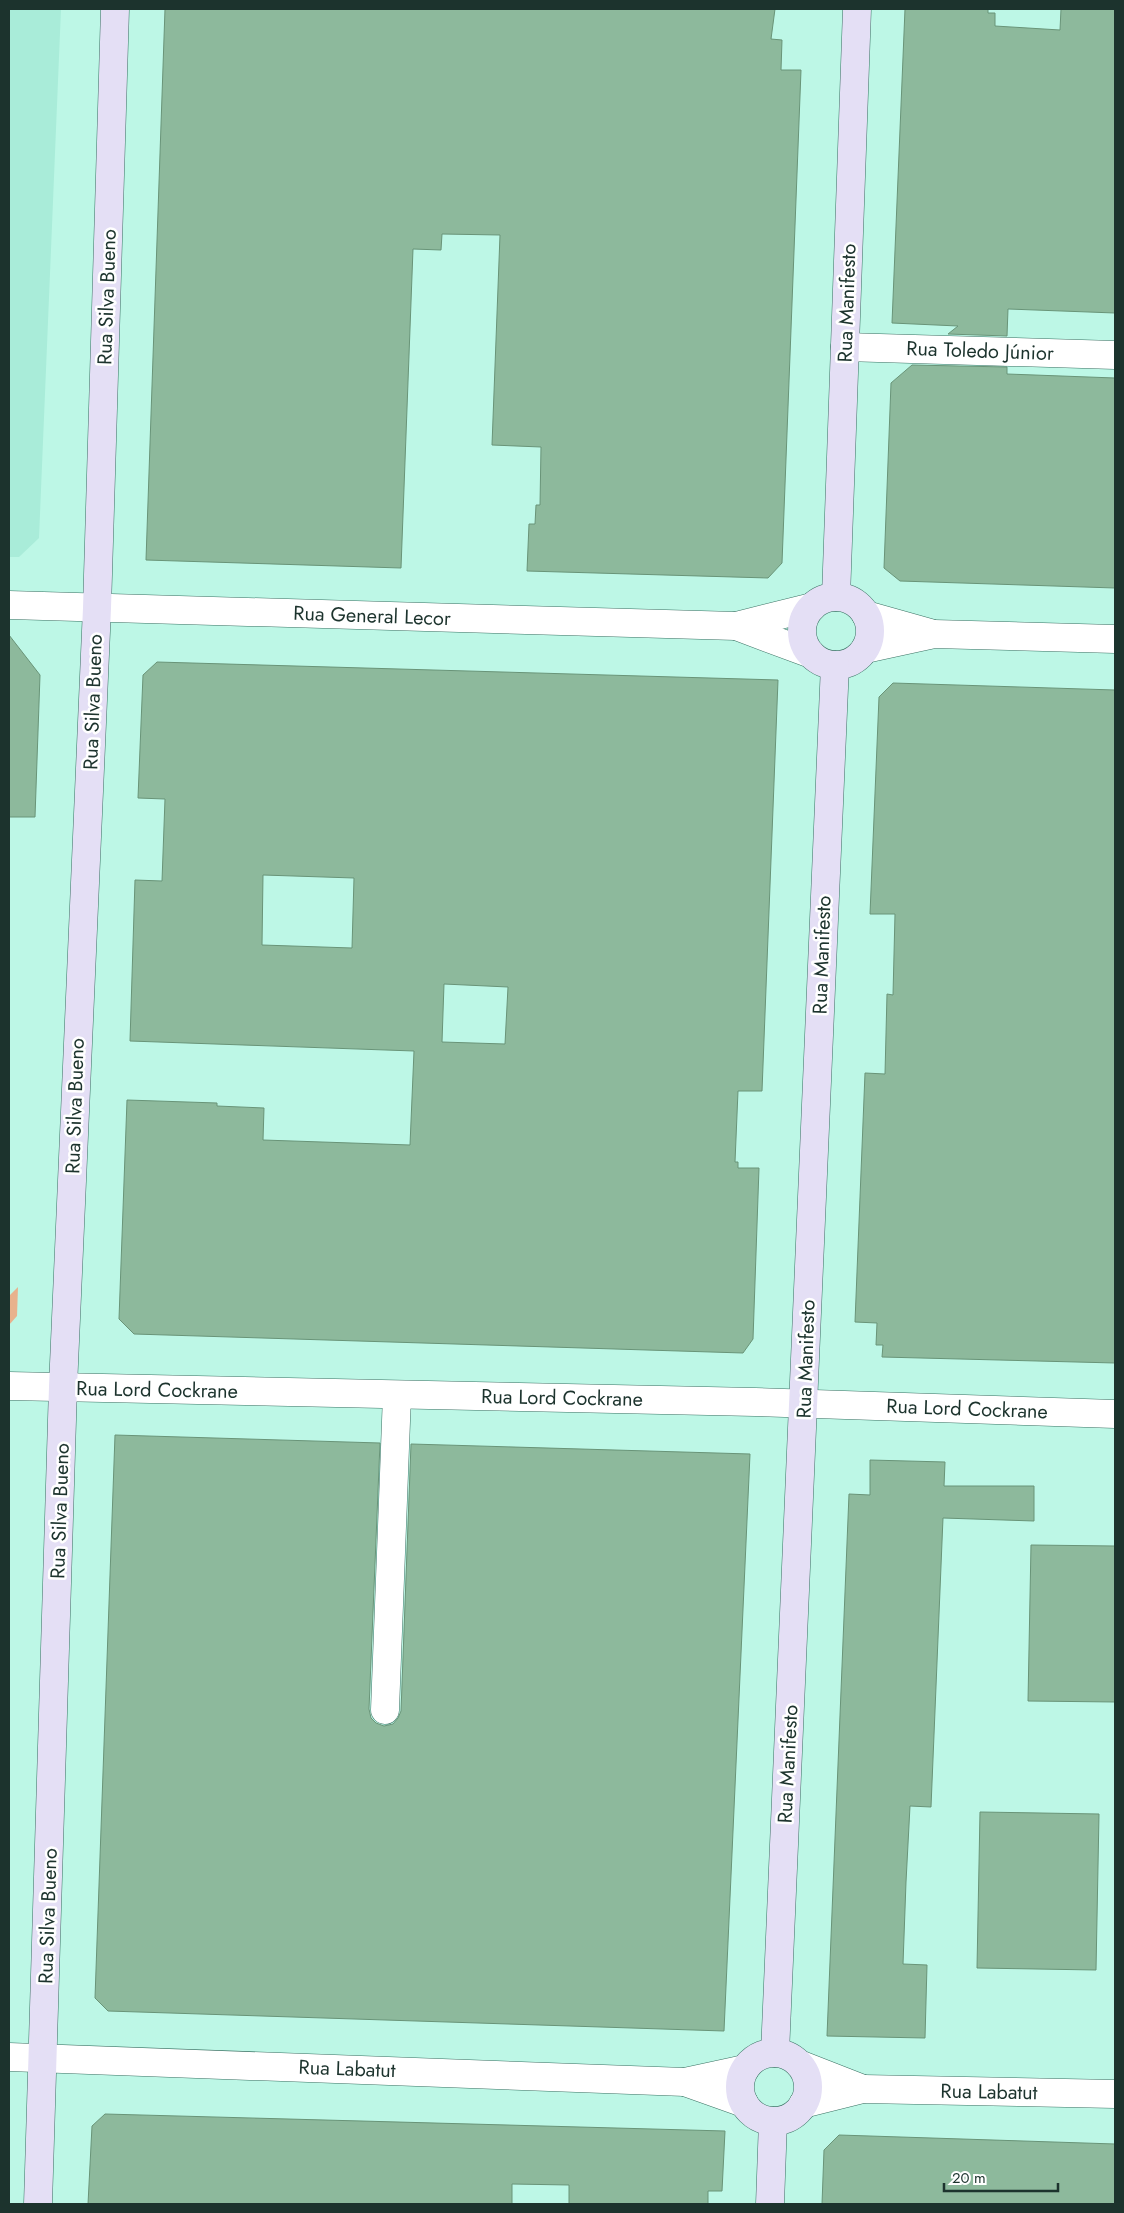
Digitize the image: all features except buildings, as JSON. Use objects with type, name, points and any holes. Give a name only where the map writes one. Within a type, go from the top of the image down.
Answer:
[{"type":"main road","name":"Rua Silva Bueno","points":[[38,2204],[44,2058],[63,1387],[97,608],[115,9]]},
{"type":"main road","name":"Rua Manifesto","points":[[824,602],[845,347],[857,9]]},
{"type":"main road","points":[[824,602],[854,602],[866,615],[870,632],[865,649],[852,662],[823,660],[805,646],[803,625],[824,602]]},
{"type":"main road","name":"Rua Manifesto","points":[[787,2059],[823,660]]},
{"type":"main road","points":[[758,2057],[787,2059],[805,2073],[808,2083],[807,2095],[803,2104],[790,2117],[773,2121],[761,2118],[751,2112],[744,2103],[740,2086],[745,2069],[758,2057]]},
{"type":"main road","points":[[770,2204],[773,2121]]},
{"type":"street","name":"Rua Toledo Júnior","points":[[845,347],[1115,355]]},
{"type":"street","name":"Rua General Lecor","points":[[9,606],[736,626],[824,602]]},
{"type":"street","points":[[866,615],[934,634]]},
{"type":"street","name":"Rua General Lecor","points":[[736,626],[823,660]]},
{"type":"street","points":[[865,649],[934,634],[1115,639]]},
{"type":"street","name":"Rua Lord Cockrane","points":[[9,1386],[804,1404],[1115,1414]]},
{"type":"street","points":[[385,1710],[397,1395]]},
{"type":"street","name":"Rua Labatut","points":[[9,2057],[685,2082],[745,2069]]},
{"type":"street","name":"Rua Labatut","points":[[787,2059],[863,2089]]},
{"type":"street","name":"Rua Labatut","points":[[685,2082],[744,2103]]},
{"type":"street","name":"Rua Labatut","points":[[803,2104],[863,2089],[1115,2094]]},
{"type":"shaded area","points":[[9,9],[61,9],[39,538],[19,557],[9,557]]},
{"type":"shaded area","points":[[18,1287],[17,1316],[9,1325],[9,1296]]}]
